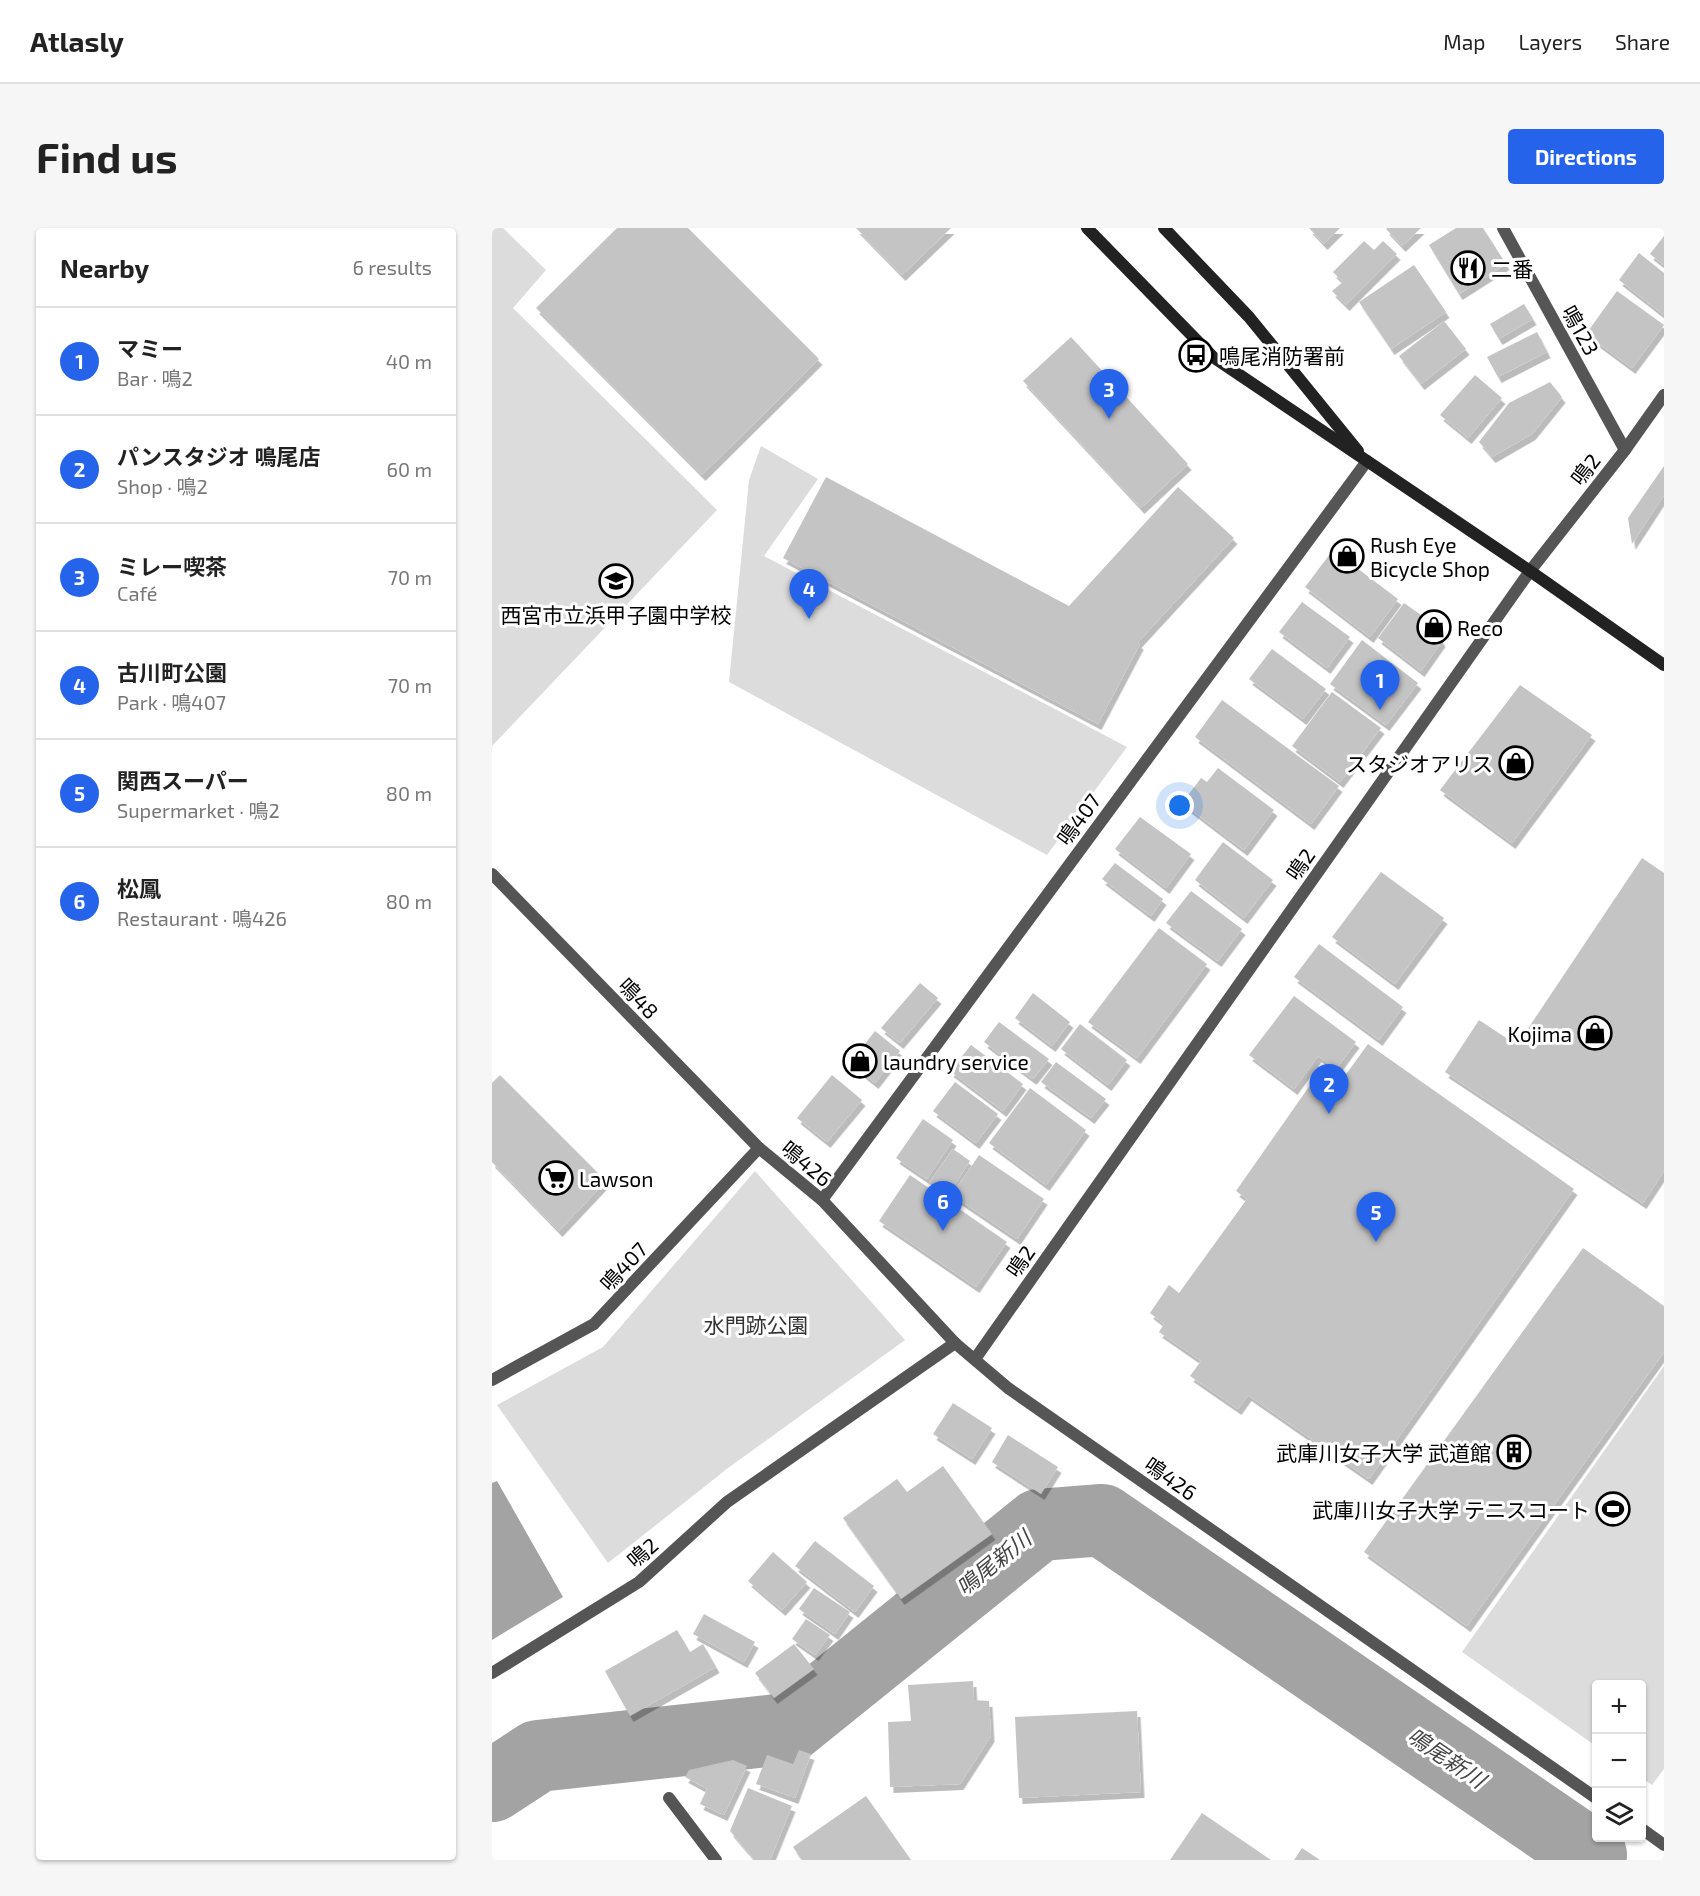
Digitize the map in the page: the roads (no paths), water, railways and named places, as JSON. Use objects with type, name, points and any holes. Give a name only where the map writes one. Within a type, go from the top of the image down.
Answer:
[{"type":"main road","points":[[1087,228],[1213,357],[1530,571],[1664,665]]},
{"type":"main road","points":[[1164,228],[1249,317],[1366,461]]},
{"type":"street","name":"鳴123","points":[[1503,228],[1625,450]]},
{"type":"street","name":"鳴2","points":[[975,1359],[1530,571],[1625,450],[1664,395]]},
{"type":"street","name":"鳴407","points":[[822,1200],[1366,461]]},
{"type":"street","name":"鳴48","points":[[492,874],[759,1148]]},
{"type":"street","name":"鳴407","points":[[492,1380],[594,1324],[759,1148]]},
{"type":"street","name":"鳴426","points":[[759,1148],[822,1200],[955,1344],[1008,1388],[1592,1795]]},
{"type":"street","name":"鳴2","points":[[492,1673],[639,1582],[727,1502],[955,1344]]},
{"type":"street","points":[[669,1798],[717,1860]]},
{"type":"street","points":[[1646,1832],[1664,1845]]},
{"type":"waterway","name":"鳴尾新川","points":[[492,1786],[538,1756],[786,1729],[1039,1525],[1102,1520],[1591,1855]]},
{"type":"place","name":"二番","points":[[1468,268]]},
{"type":"place","name":"鳴尾消防署前","points":[[1196,355]]},
{"type":"place","name":"ミレー喫茶","points":[[1109,419]]},
{"type":"place","name":"Rush Eye Bicycle Shop","points":[[1347,556]]},
{"type":"place","name":"西宮市立浜甲子園中学校","points":[[616,581]]},
{"type":"place","name":"古川町公園","points":[[809,619]]},
{"type":"place","name":"Reco","points":[[1434,627]]},
{"type":"place","name":"マミー","points":[[1380,710]]},
{"type":"place","name":"スタジオアリス","points":[[1516,763]]},
{"type":"place","name":"Kojima","points":[[1595,1033]]},
{"type":"place","name":"laundry service","points":[[860,1061]]},
{"type":"place","name":"パンスタジオ 鳴尾店","points":[[1329,1114]]},
{"type":"place","name":"Lawson","points":[[556,1178]]},
{"type":"place","name":"松鳳","points":[[943,1231]]},
{"type":"place","name":"関西スーパー","points":[[1376,1242]]},
{"type":"place","name":"武庫川女子大学 武道館","points":[[1514,1452]]},
{"type":"place","name":"武庫川女子大学 テニスコート","points":[[1613,1509]]},
{"type":"park label","name":"水門跡公園","points":[[756,1324]]}]
